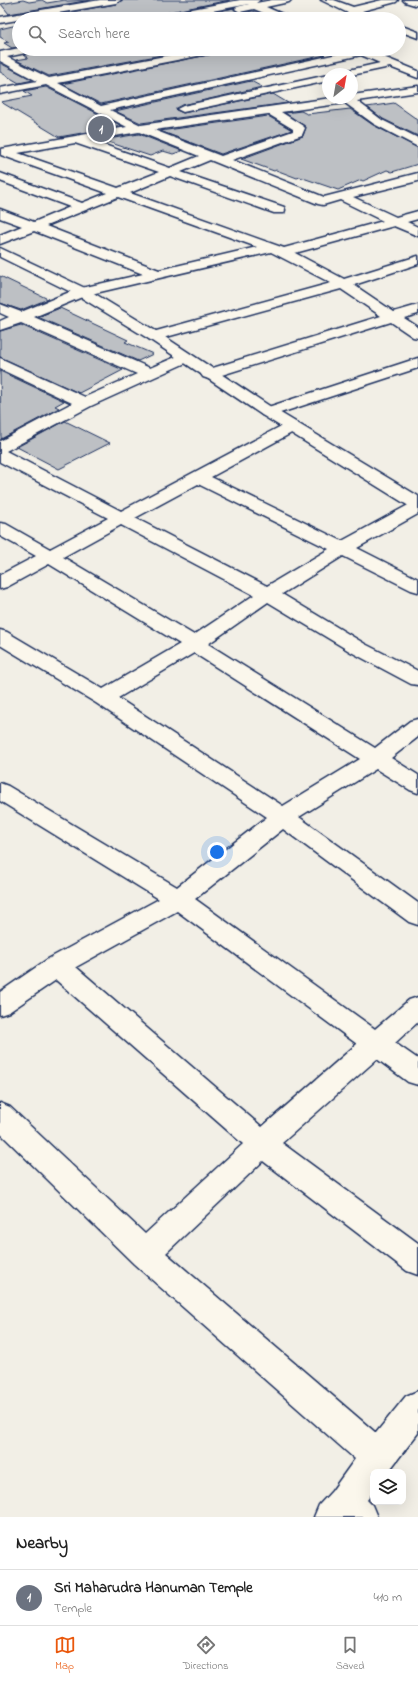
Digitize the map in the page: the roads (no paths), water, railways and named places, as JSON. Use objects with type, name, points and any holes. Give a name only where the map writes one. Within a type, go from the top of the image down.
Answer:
[{"type":"street","points":[[46,12],[116,0]]},
{"type":"street","points":[[194,12],[250,2],[286,0]]},
{"type":"street","points":[[326,0],[354,12]]},
{"type":"street","points":[[351,11],[393,0]]},
{"type":"street","points":[[408,0],[418,3]]},
{"type":"street","points":[[214,12],[250,2],[271,12]]},
{"type":"street","points":[[0,20],[12,18]]},
{"type":"street","points":[[406,31],[418,35]]},
{"type":"street","points":[[0,48],[12,46]]},
{"type":"street","points":[[0,56],[12,53]]},
{"type":"street","points":[[0,56],[124,122],[323,201],[418,177]]},
{"type":"street","points":[[0,91],[181,56]]},
{"type":"street","points":[[101,109],[337,56]]},
{"type":"street","points":[[371,56],[418,75]]},
{"type":"street","points":[[358,71],[391,64]]},
{"type":"street","points":[[170,112],[322,79]]},
{"type":"street","points":[[358,97],[418,89]]},
{"type":"street","points":[[3,152],[142,128],[322,103]]},
{"type":"street","points":[[354,104],[378,122],[418,143]]},
{"type":"street","points":[[0,240],[170,172],[293,136],[298,133],[299,128],[270,110]]},
{"type":"street","points":[[124,122],[154,115]]},
{"type":"street","points":[[77,140],[279,210]]},
{"type":"street","points":[[3,152],[277,250],[343,284],[418,334]]},
{"type":"street","points":[[0,177],[81,207]]},
{"type":"street","points":[[341,196],[418,232]]},
{"type":"street","points":[[0,213],[159,275]]},
{"type":"street","points":[[0,326],[82,292],[277,250],[418,215]]},
{"type":"street","points":[[0,252],[82,292],[154,336],[209,374],[291,427],[418,504]]},
{"type":"street","points":[[154,336],[343,284],[418,260]]},
{"type":"street","points":[[0,308],[151,374]]},
{"type":"street","points":[[209,374],[418,309]]},
{"type":"street","points":[[0,448],[85,403],[185,358]]},
{"type":"street","points":[[0,363],[85,403]]},
{"type":"street","points":[[268,412],[418,363]]},
{"type":"street","points":[[0,583],[291,427]]},
{"type":"street","points":[[0,455],[268,594],[358,648],[418,679]]},
{"type":"street","points":[[198,476],[418,586]]},
{"type":"street","points":[[103,698],[194,644],[268,594],[344,548],[418,507]]},
{"type":"street","points":[[0,528],[51,557],[194,644],[418,785]]},
{"type":"street","points":[[0,636],[103,698],[283,817],[418,916]]},
{"type":"street","points":[[0,1005],[57,966],[178,899],[283,817],[376,759],[418,726]]},
{"type":"street","points":[[0,791],[178,899],[418,1074]]},
{"type":"street","points":[[57,966],[262,1144],[418,1261]]},
{"type":"street","points":[[144,1254],[262,1144],[377,1045],[418,1007]]},
{"type":"street","points":[[0,1115],[144,1254],[378,1457]]},
{"type":"street","points":[[345,1512],[378,1457],[418,1407]]},
{"type":"place","name":"Sri Maharudra Hanuman Temple","points":[[101,129]]}]
